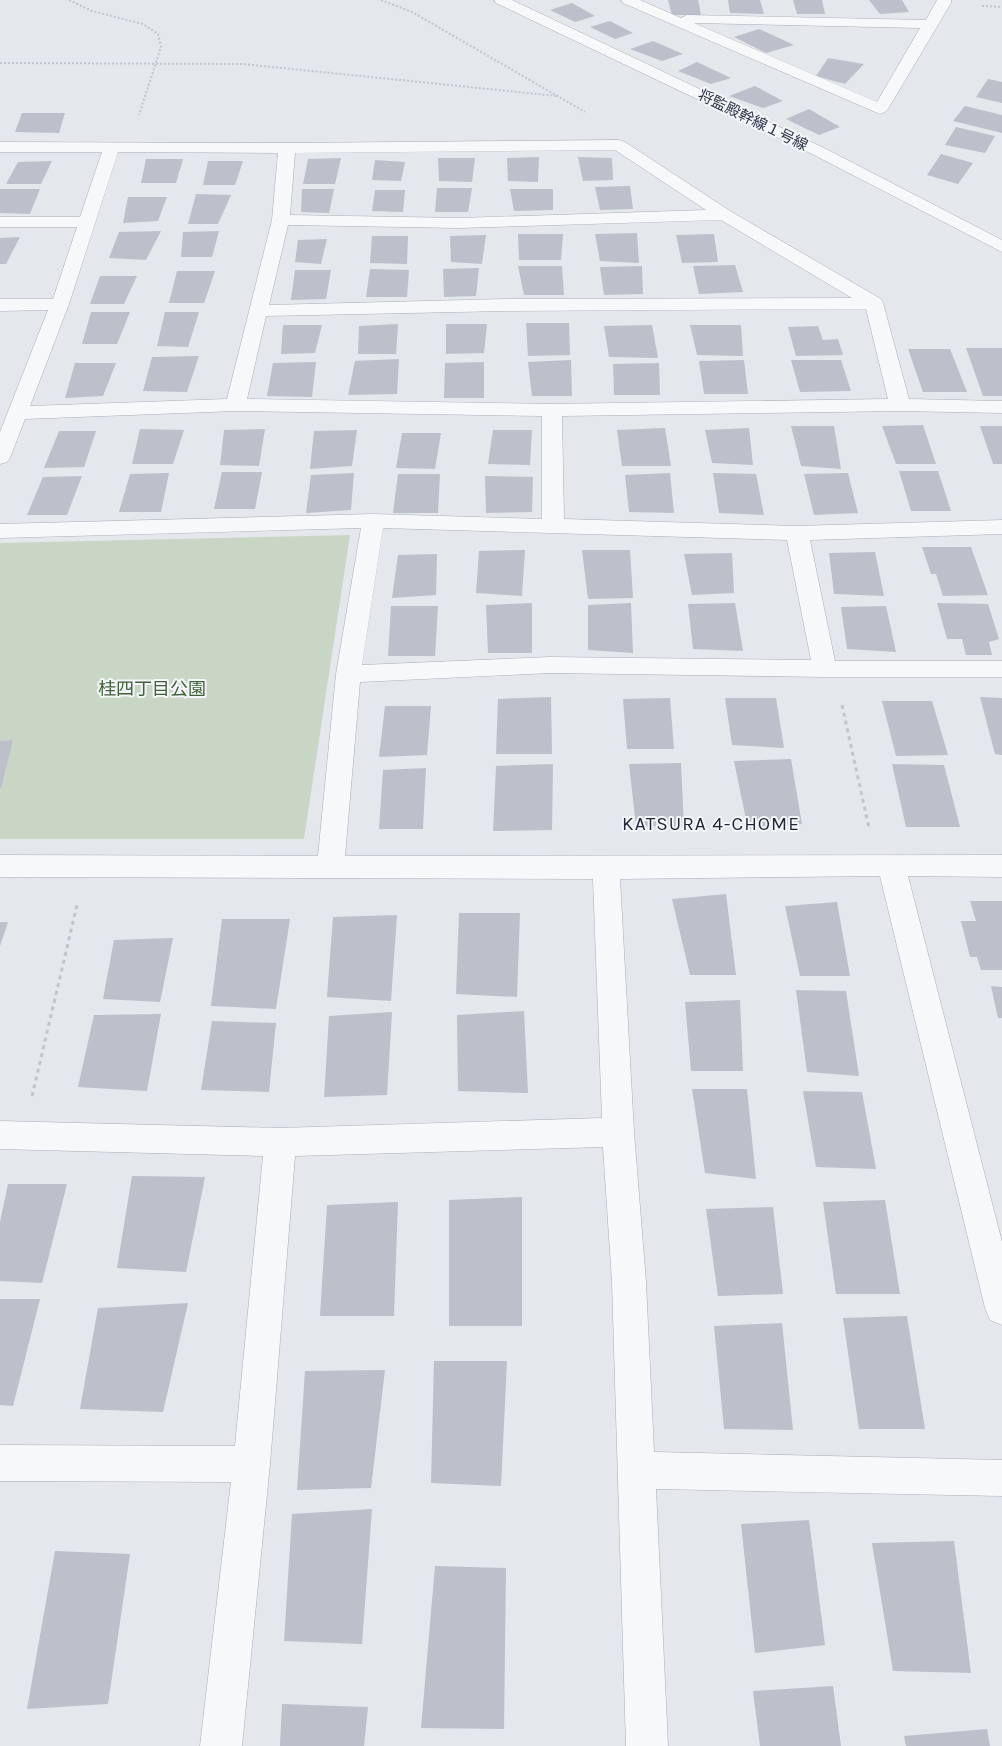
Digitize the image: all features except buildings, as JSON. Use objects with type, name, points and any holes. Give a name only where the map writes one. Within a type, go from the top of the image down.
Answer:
[{"type":"street","name":"将監殿幹線１号線","points":[[501,0],[820,152],[1002,246]]},
{"type":"street","points":[[628,0],[880,109],[944,3],[944,0]]},
{"type":"street","points":[[516,7],[532,2]]},
{"type":"street","points":[[673,19],[930,24]]},
{"type":"street","points":[[0,146],[288,148],[619,145],[724,215],[874,303],[900,405]]},
{"type":"street","points":[[0,458],[60,304],[86,222],[121,146]]},
{"type":"street","points":[[236,405],[281,220],[288,148]]},
{"type":"street","points":[[281,220],[460,223],[724,215]]},
{"type":"street","points":[[0,222],[86,222]]},
{"type":"street","points":[[258,311],[515,305],[874,303]]},
{"type":"street","points":[[0,305],[60,304]]},
{"type":"street","points":[[16,413],[236,405],[552,410],[900,405],[1002,407]]},
{"type":"street","points":[[552,410],[553,524]]},
{"type":"street","points":[[331,866],[348,674],[373,521]]},
{"type":"street","points":[[0,530],[373,521],[553,524],[797,532],[1002,527]]},
{"type":"street","points":[[797,532],[825,669]]},
{"type":"street","points":[[348,674],[550,665],[825,669],[1002,669]]},
{"type":"street","points":[[891,865],[1002,1308]]},
{"type":"street","points":[[0,866],[606,868],[891,865],[1002,866]]},
{"type":"street","points":[[606,868],[618,1132],[629,1282],[647,1746]]},
{"type":"street","points":[[11,1135],[280,1142],[618,1132]]},
{"type":"street","points":[[221,1746],[252,1464],[280,1142]]},
{"type":"street","points":[[0,1463],[252,1464]]},
{"type":"street","points":[[636,1470],[1002,1478]]},
{"type":"path","points":[[69,0],[92,10],[143,24],[158,34],[161,47],[156,63],[121,146]]},
{"type":"path","points":[[381,0],[412,12],[602,122],[619,145]]},
{"type":"path","points":[[982,6],[1002,7]]},
{"type":"path","points":[[0,63],[243,64],[557,96]]},
{"type":"path","points":[[825,669],[839,691],[868,828],[891,865]]},
{"type":"path","points":[[11,1135],[87,866]]},
{"type":"green space","name":"桂四丁目公園","points":[[350,535],[304,839],[0,839],[0,543]]},
{"type":"district","name":"KATSURA 4-CHOME","points":[[711,824]]}]
